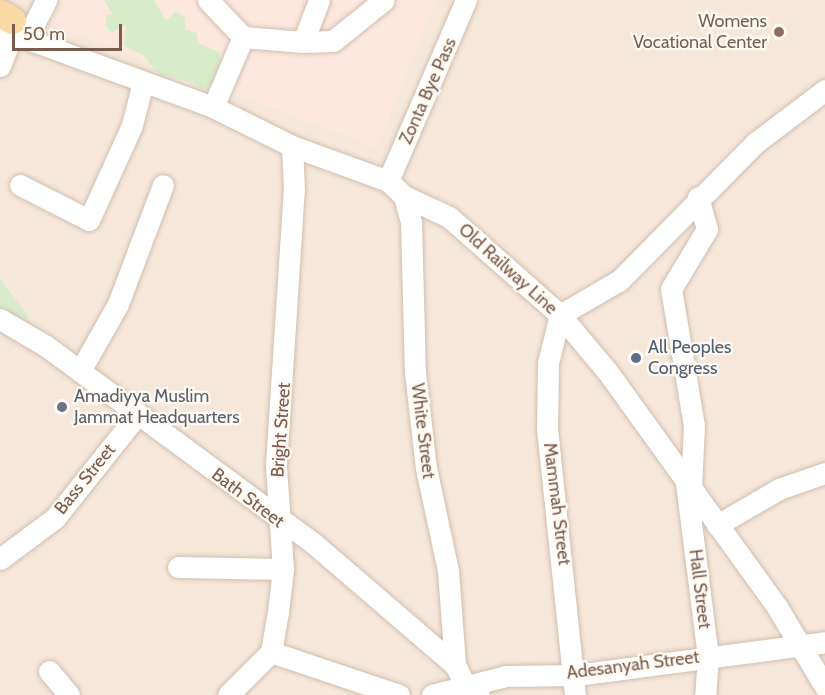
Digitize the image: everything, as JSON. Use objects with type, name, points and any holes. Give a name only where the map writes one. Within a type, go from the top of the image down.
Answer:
[{"type":"street","points":[[0,66],[13,27],[46,0]]},
{"type":"street","points":[[208,0],[243,37],[303,42],[333,41],[384,0]]},
{"type":"street","points":[[303,42],[319,0]]},
{"type":"street","name":"Zonta Bye Pass","points":[[388,181],[466,0]]},
{"type":"street","name":"Old Railway Line","points":[[13,27],[143,82],[213,107],[292,146],[388,181],[404,196],[449,217],[560,315],[717,525],[801,645],[825,687]]},
{"type":"street","points":[[213,107],[243,37]]},
{"type":"street","points":[[20,185],[89,220],[132,125],[143,82]]},
{"type":"street","points":[[560,315],[621,279],[698,197],[825,90]]},
{"type":"street","name":"Bright Street","points":[[271,652],[283,569],[276,465],[293,212],[292,146]]},
{"type":"street","points":[[80,371],[118,304],[163,185]]},
{"type":"street","name":"White Street","points":[[404,196],[411,222],[415,372],[426,468],[448,571],[455,665]]},
{"type":"street","name":"Hall Street","points":[[698,197],[707,229],[671,289],[694,426],[689,486],[708,656],[705,695]]},
{"type":"street","name":"Mammah Street","points":[[560,315],[548,363],[548,430],[575,685]]},
{"type":"street","name":"Bath Street","points":[[0,319],[80,371],[279,522],[312,542],[455,665],[473,691]]},
{"type":"street","name":"Bass Street","points":[[0,559],[55,518],[137,416]]},
{"type":"street","points":[[717,525],[779,489],[825,473]]},
{"type":"street","points":[[178,567],[283,569]]},
{"type":"street","points":[[801,645],[825,642]]},
{"type":"street","name":"Adesanyah Street","points":[[432,695],[473,691],[506,676],[575,685],[708,656],[801,645]]},
{"type":"street","points":[[228,695],[271,652],[399,695]]},
{"type":"street","points":[[50,671],[69,695]]},
{"type":"shaded area","points":[[0,0],[825,0],[825,695],[0,695]]},
{"type":"shaded area","points":[[65,0],[436,0],[377,148],[54,26]]},
{"type":"green space","points":[[104,0],[154,0],[166,20],[176,12],[185,18],[185,29],[197,33],[198,43],[219,52],[225,71],[221,82],[200,89],[194,83],[158,74],[143,55],[124,46],[126,24],[112,33],[105,26],[107,14],[113,15]]},
{"type":"green space","points":[[0,278],[29,317],[22,331],[0,322]]},
{"type":"place","name":"Womens Vocational Center","points":[[779,32]]},
{"type":"place","name":"All Peoples Congress","points":[[636,358]]},
{"type":"place","name":"Amadiyya Muslim Jammat Headquarters","points":[[62,407]]}]
